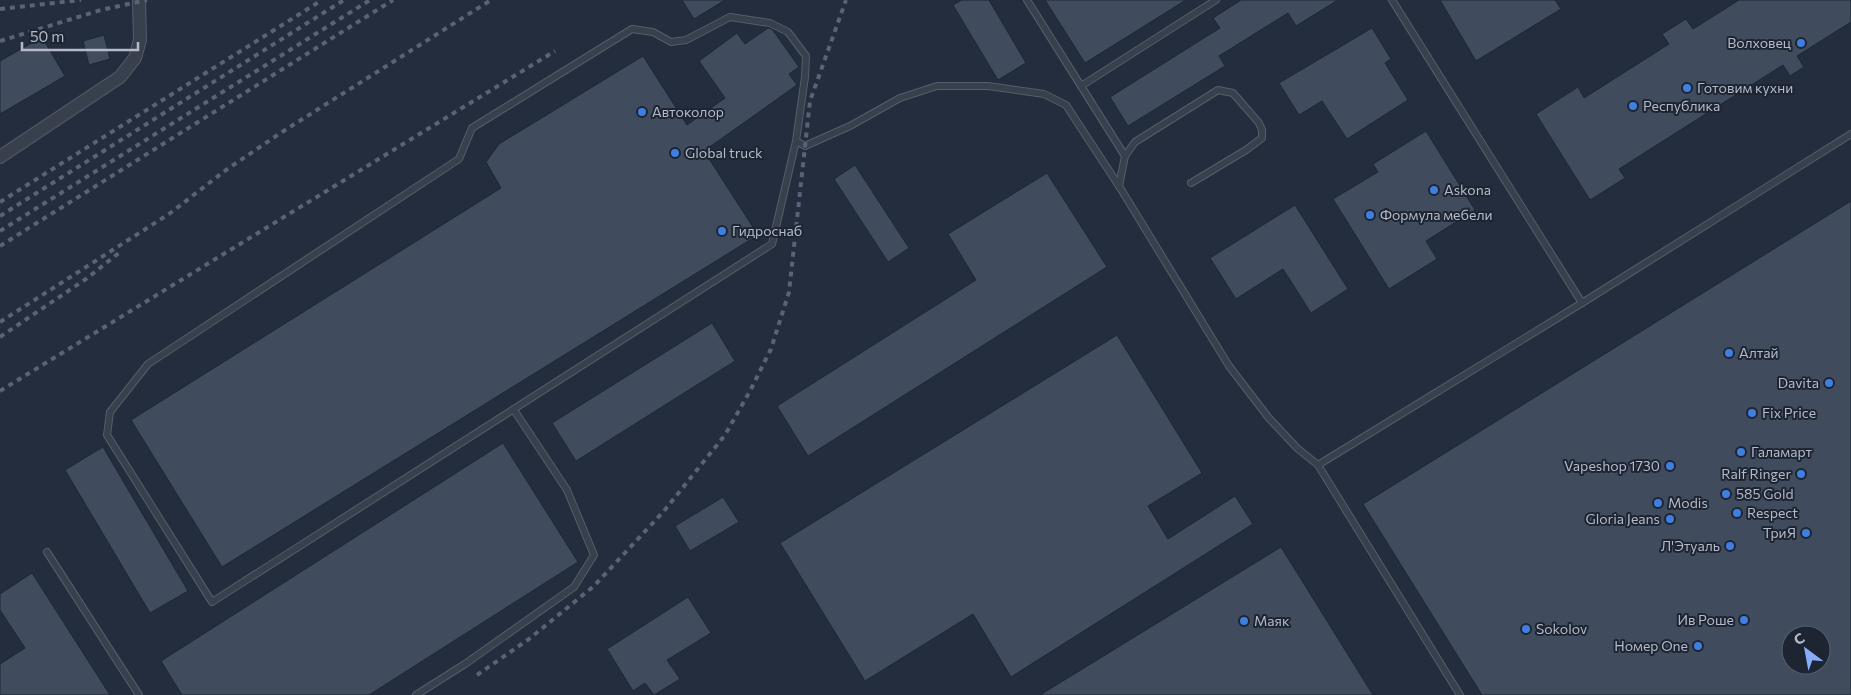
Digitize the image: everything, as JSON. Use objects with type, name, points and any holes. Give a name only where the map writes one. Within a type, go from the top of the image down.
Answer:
[{"type":"street","points":[[0,157],[120,77],[135,58],[138,50],[140,40],[139,0]]},
{"type":"lane","points":[[1027,0],[1125,156]]},
{"type":"lane","points":[[1081,86],[1216,0]]},
{"type":"lane","points":[[1392,0],[1582,303]]},
{"type":"lane","points":[[730,17],[770,23],[788,32],[806,56],[796,141],[772,244],[212,602],[107,435],[110,412],[148,364],[459,159],[472,128],[632,29],[653,32],[671,42],[686,40],[730,17]]},
{"type":"lane","points":[[796,141],[805,146],[850,126],[900,98],[937,86],[988,86],[1044,94],[1066,105],[1119,186],[1229,366],[1268,416],[1318,466],[1460,695]]},
{"type":"lane","points":[[1119,186],[1125,156],[1135,142],[1218,90],[1233,93],[1259,123],[1262,130],[1262,138],[1246,150],[1191,183]]},
{"type":"lane","points":[[1318,466],[1851,134]]},
{"type":"lane","points":[[416,695],[465,664],[574,587],[594,555],[566,490],[514,410]]},
{"type":"lane","points":[[47,552],[139,695]]},
{"type":"building","points":[[682,0],[725,0],[694,19]]},
{"type":"building","points":[[962,0],[989,0],[1026,63],[998,80],[953,5]]},
{"type":"building","points":[[1045,0],[1186,0],[1085,63]]},
{"type":"building","points":[[1241,0],[1338,0],[1296,26],[1288,13],[1219,56],[1225,66],[1128,126],[1110,97],[1220,28],[1213,18]]},
{"type":"building","points":[[1440,0],[1555,0],[1561,9],[1476,61]]},
{"type":"building","name":"Республика","points":[[1739,0],[1851,0],[1851,22],[1797,56],[1804,67],[1790,76],[1783,65],[1619,169],[1625,178],[1590,200],[1536,114],[1578,87],[1584,98],[1669,44],[1662,34],[1686,19],[1693,29]]},
{"type":"building","points":[[768,28],[772,29],[799,67],[789,74],[797,85],[704,151],[758,235],[222,567],[131,420],[501,188],[486,162],[499,144],[643,56],[687,125],[725,98],[699,61],[737,33],[745,44]]},
{"type":"building","points":[[1372,28],[1391,59],[1385,63],[1408,100],[1347,139],[1322,101],[1299,115],[1279,83]]},
{"type":"building","points":[[104,35],[110,59],[89,65],[83,41]]},
{"type":"building","points":[[42,37],[65,76],[0,114],[0,61]]},
{"type":"building","points":[[1426,131],[1475,210],[1426,241],[1437,259],[1389,289],[1333,199],[1378,172],[1373,164]]},
{"type":"building","points":[[855,165],[909,248],[888,262],[834,179]]},
{"type":"building","points":[[1047,173],[1107,267],[808,456],[777,406],[976,280],[948,234]]},
{"type":"building","name":"Алтай","points":[[1851,201],[1851,695],[1482,695],[1363,504]]},
{"type":"building","points":[[1295,205],[1348,289],[1311,313],[1283,269],[1236,299],[1210,258]]},
{"type":"building","points":[[712,323],[735,361],[576,461],[552,423]]},
{"type":"building","points":[[1117,335],[1202,473],[1148,506],[1168,539],[1235,496],[1253,524],[1011,677],[973,614],[865,681],[780,543]]},
{"type":"building","points":[[503,443],[578,562],[369,695],[182,695],[161,661]]},
{"type":"building","points":[[103,447],[188,591],[150,613],[65,470]]},
{"type":"building","points":[[723,497],[739,522],[690,551],[675,526]]},
{"type":"building","name":"Маяк","points":[[1281,547],[1373,695],[1040,695]]},
{"type":"building","points":[[32,573],[110,695],[0,695],[0,664],[25,648],[0,610],[0,594]]},
{"type":"building","points":[[688,597],[711,633],[667,660],[680,679],[654,695],[645,683],[633,691],[607,649]]},
{"type":"railway","points":[[0,9],[81,0]]},
{"type":"railway","points":[[0,41],[101,10],[147,0]]},
{"type":"railway","points":[[0,202],[322,0]]},
{"type":"railway","points":[[0,216],[344,0]]},
{"type":"railway","points":[[0,231],[370,0]]},
{"type":"railway","points":[[0,246],[393,0]]},
{"type":"railway","points":[[0,322],[169,214],[226,170],[282,132],[491,0]]},
{"type":"railway","points":[[477,675],[529,639],[594,586],[664,511],[725,435],[750,391],[771,349],[789,292],[810,101],[846,0]]},
{"type":"railway","points":[[0,391],[555,51]]},
{"type":"railway","points":[[0,337],[86,279],[120,252]]},
{"type":"place","name":"Волховец","points":[[1801,43]]},
{"type":"place","name":"Готовим кухни","points":[[1687,88]]},
{"type":"place","name":"Республика","points":[[1633,106]]},
{"type":"place","name":"Автоколор","points":[[642,112]]},
{"type":"place","name":"Global truck","points":[[675,153]]},
{"type":"place","name":"Askona","points":[[1434,190]]},
{"type":"place","name":"Формула мебели","points":[[1370,215]]},
{"type":"place","name":"Гидроснаб","points":[[722,231]]},
{"type":"place","name":"Алтай","points":[[1729,353]]},
{"type":"place","name":"Davita","points":[[1829,383]]},
{"type":"place","name":"Fix Price","points":[[1752,413]]},
{"type":"place","name":"Галамарт","points":[[1741,452]]},
{"type":"place","name":"Vapeshop 1730","points":[[1670,466]]},
{"type":"place","name":"Ralf Ringer","points":[[1801,474]]},
{"type":"place","name":"585 Gold","points":[[1726,494]]},
{"type":"place","name":"Modis","points":[[1658,503]]},
{"type":"place","name":"Respect","points":[[1737,513]]},
{"type":"place","name":"Gloria Jeans","points":[[1670,519]]},
{"type":"place","name":"ТриЯ","points":[[1806,533]]},
{"type":"place","name":"Л'Этуаль","points":[[1730,546]]},
{"type":"place","name":"Ив Роше","points":[[1744,620]]},
{"type":"place","name":"Маяк","points":[[1244,621]]},
{"type":"place","name":"Sokolov","points":[[1526,629]]},
{"type":"place","name":"Номер One","points":[[1698,646]]}]
